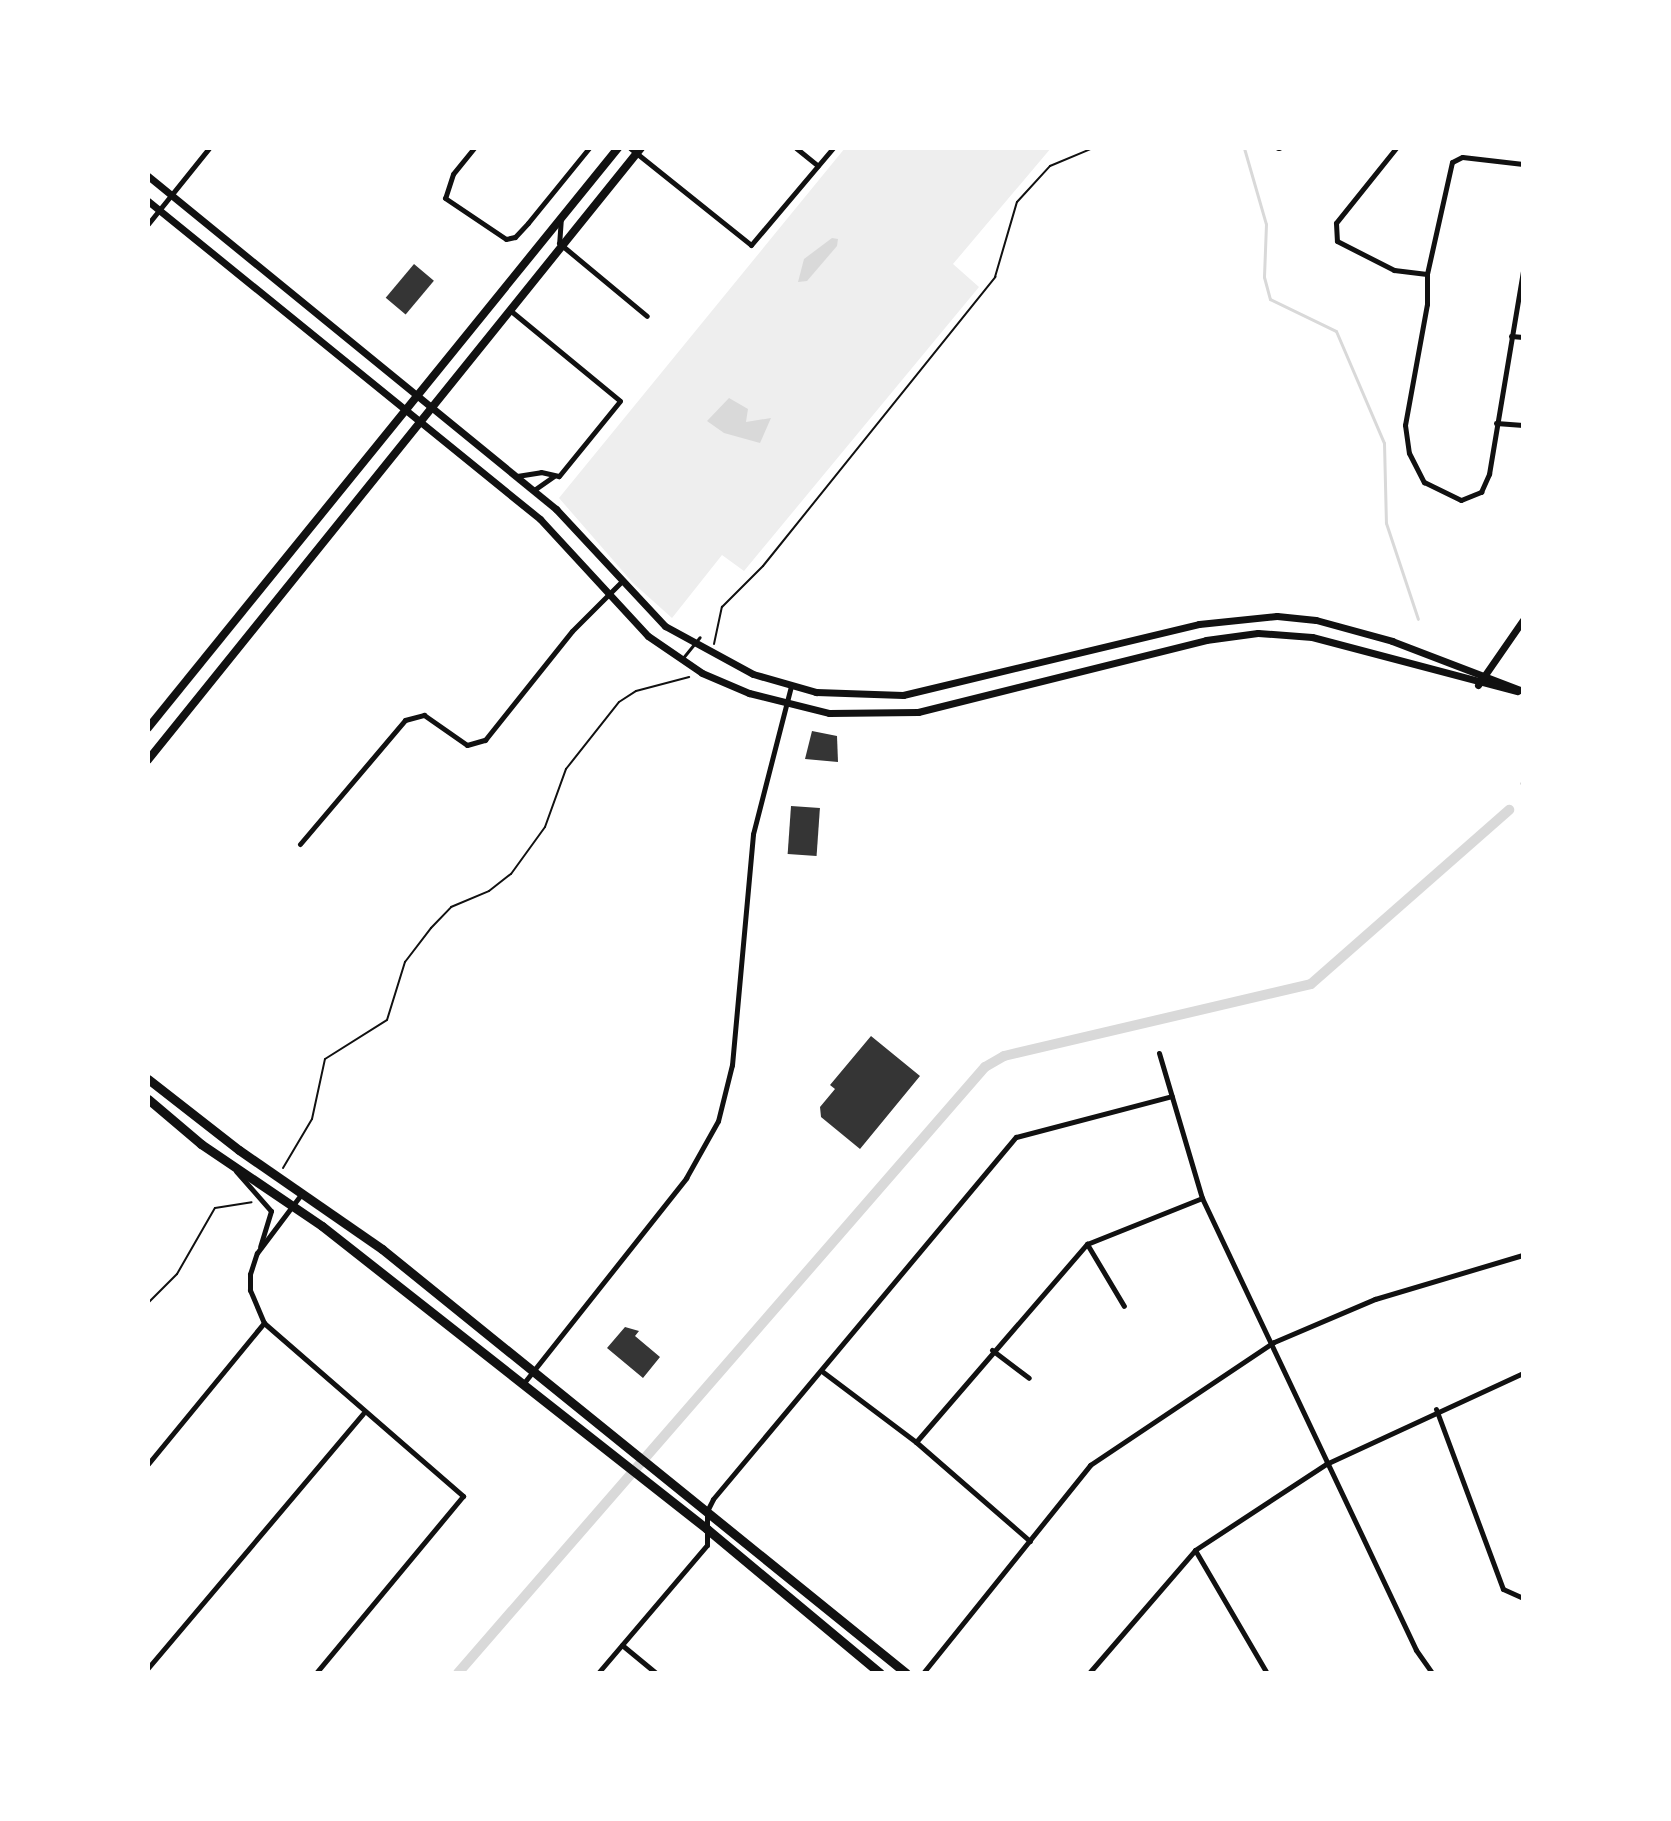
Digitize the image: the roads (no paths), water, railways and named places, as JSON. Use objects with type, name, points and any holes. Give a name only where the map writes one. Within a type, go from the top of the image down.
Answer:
[{"type":"highway","points":[[148,1079],[303,1191],[534,1370],[906,1673]]},
{"type":"highway","points":[[148,1099],[230,1164],[292,1206],[707,1529],[880,1673]]},
{"type":"main road","points":[[148,728],[618,148]]},
{"type":"main road","points":[[148,760],[636,150]]},
{"type":"street","points":[[148,224],[209,148]]},
{"type":"street","points":[[474,148],[453,174],[445,198],[506,239],[515,237],[589,148]]},
{"type":"street","points":[[796,148],[818,166]]},
{"type":"street","points":[[636,150],[751,245],[833,148]]},
{"type":"street","points":[[1396,148],[1336,223],[1337,241],[1394,270],[1427,274]]},
{"type":"street","points":[[1523,164],[1462,157],[1452,162],[1427,274],[1427,304],[1405,425],[1409,453],[1424,482],[1450,497],[1461,500],[1481,492],[1523,271]]},
{"type":"street","points":[[148,176],[533,490],[574,526],[620,583],[692,644],[791,686],[869,696],[943,688],[1145,636],[1253,616],[1316,620],[1486,674],[1523,691]]},
{"type":"street","points":[[148,201],[550,528],[606,596],[681,660],[702,673],[786,704],[864,715],[947,706],[1206,640],[1258,633],[1312,637],[1478,685],[1523,691]]},
{"type":"street","points":[[561,217],[557,239],[562,246],[647,316]]},
{"type":"street","points":[[510,310],[620,401],[559,476],[546,477],[533,490]]},
{"type":"street","points":[[1511,336],[1523,337]]},
{"type":"street","points":[[1496,423],[1523,425]]},
{"type":"street","points":[[516,476],[541,472],[559,476]]},
{"type":"street","points":[[300,844],[405,720],[424,715],[467,745],[485,740],[620,583]]},
{"type":"street","points":[[1478,685],[1523,620]]},
{"type":"street","points":[[523,1385],[686,1178],[718,1121],[732,1065],[753,834],[791,686]]},
{"type":"street","points":[[943,688],[947,706]]},
{"type":"street","points":[[1159,1053],[1202,1198],[1274,1342],[1326,1464],[1432,1673]]},
{"type":"street","points":[[598,1673],[707,1545],[707,1511],[1016,1137],[1172,1096]]},
{"type":"street","points":[[230,1164],[263,1202],[271,1218],[257,1253],[250,1290],[264,1323],[363,1414],[463,1496],[316,1673]]},
{"type":"street","points":[[257,1253],[303,1191]]},
{"type":"street","points":[[916,1442],[992,1350],[1087,1244],[1202,1198]]},
{"type":"street","points":[[1087,1244],[1124,1306]]},
{"type":"street","points":[[923,1673],[1090,1465],[1274,1342],[1375,1299],[1523,1255]]},
{"type":"street","points":[[148,1464],[264,1323]]},
{"type":"street","points":[[992,1350],[1029,1378]]},
{"type":"street","points":[[823,1372],[916,1442],[1030,1541]]},
{"type":"street","points":[[1089,1673],[1195,1550],[1326,1464],[1436,1409],[1523,1373]]},
{"type":"street","points":[[1436,1409],[1503,1589],[1523,1598]]},
{"type":"street","points":[[148,1668],[363,1414]]},
{"type":"street","points":[[1195,1550],[1267,1673]]},
{"type":"street","points":[[622,1645],[656,1673]]},
{"type":"lane","points":[[681,660],[700,637]]},
{"type":"waterway","points":[[1244,148],[1266,224],[1264,277],[1270,299],[1336,331],[1384,443],[1386,523],[1418,619]]},
{"type":"waterway","points":[[458,1673],[985,1067],[1004,1056],[1311,984],[1509,810]]}]
